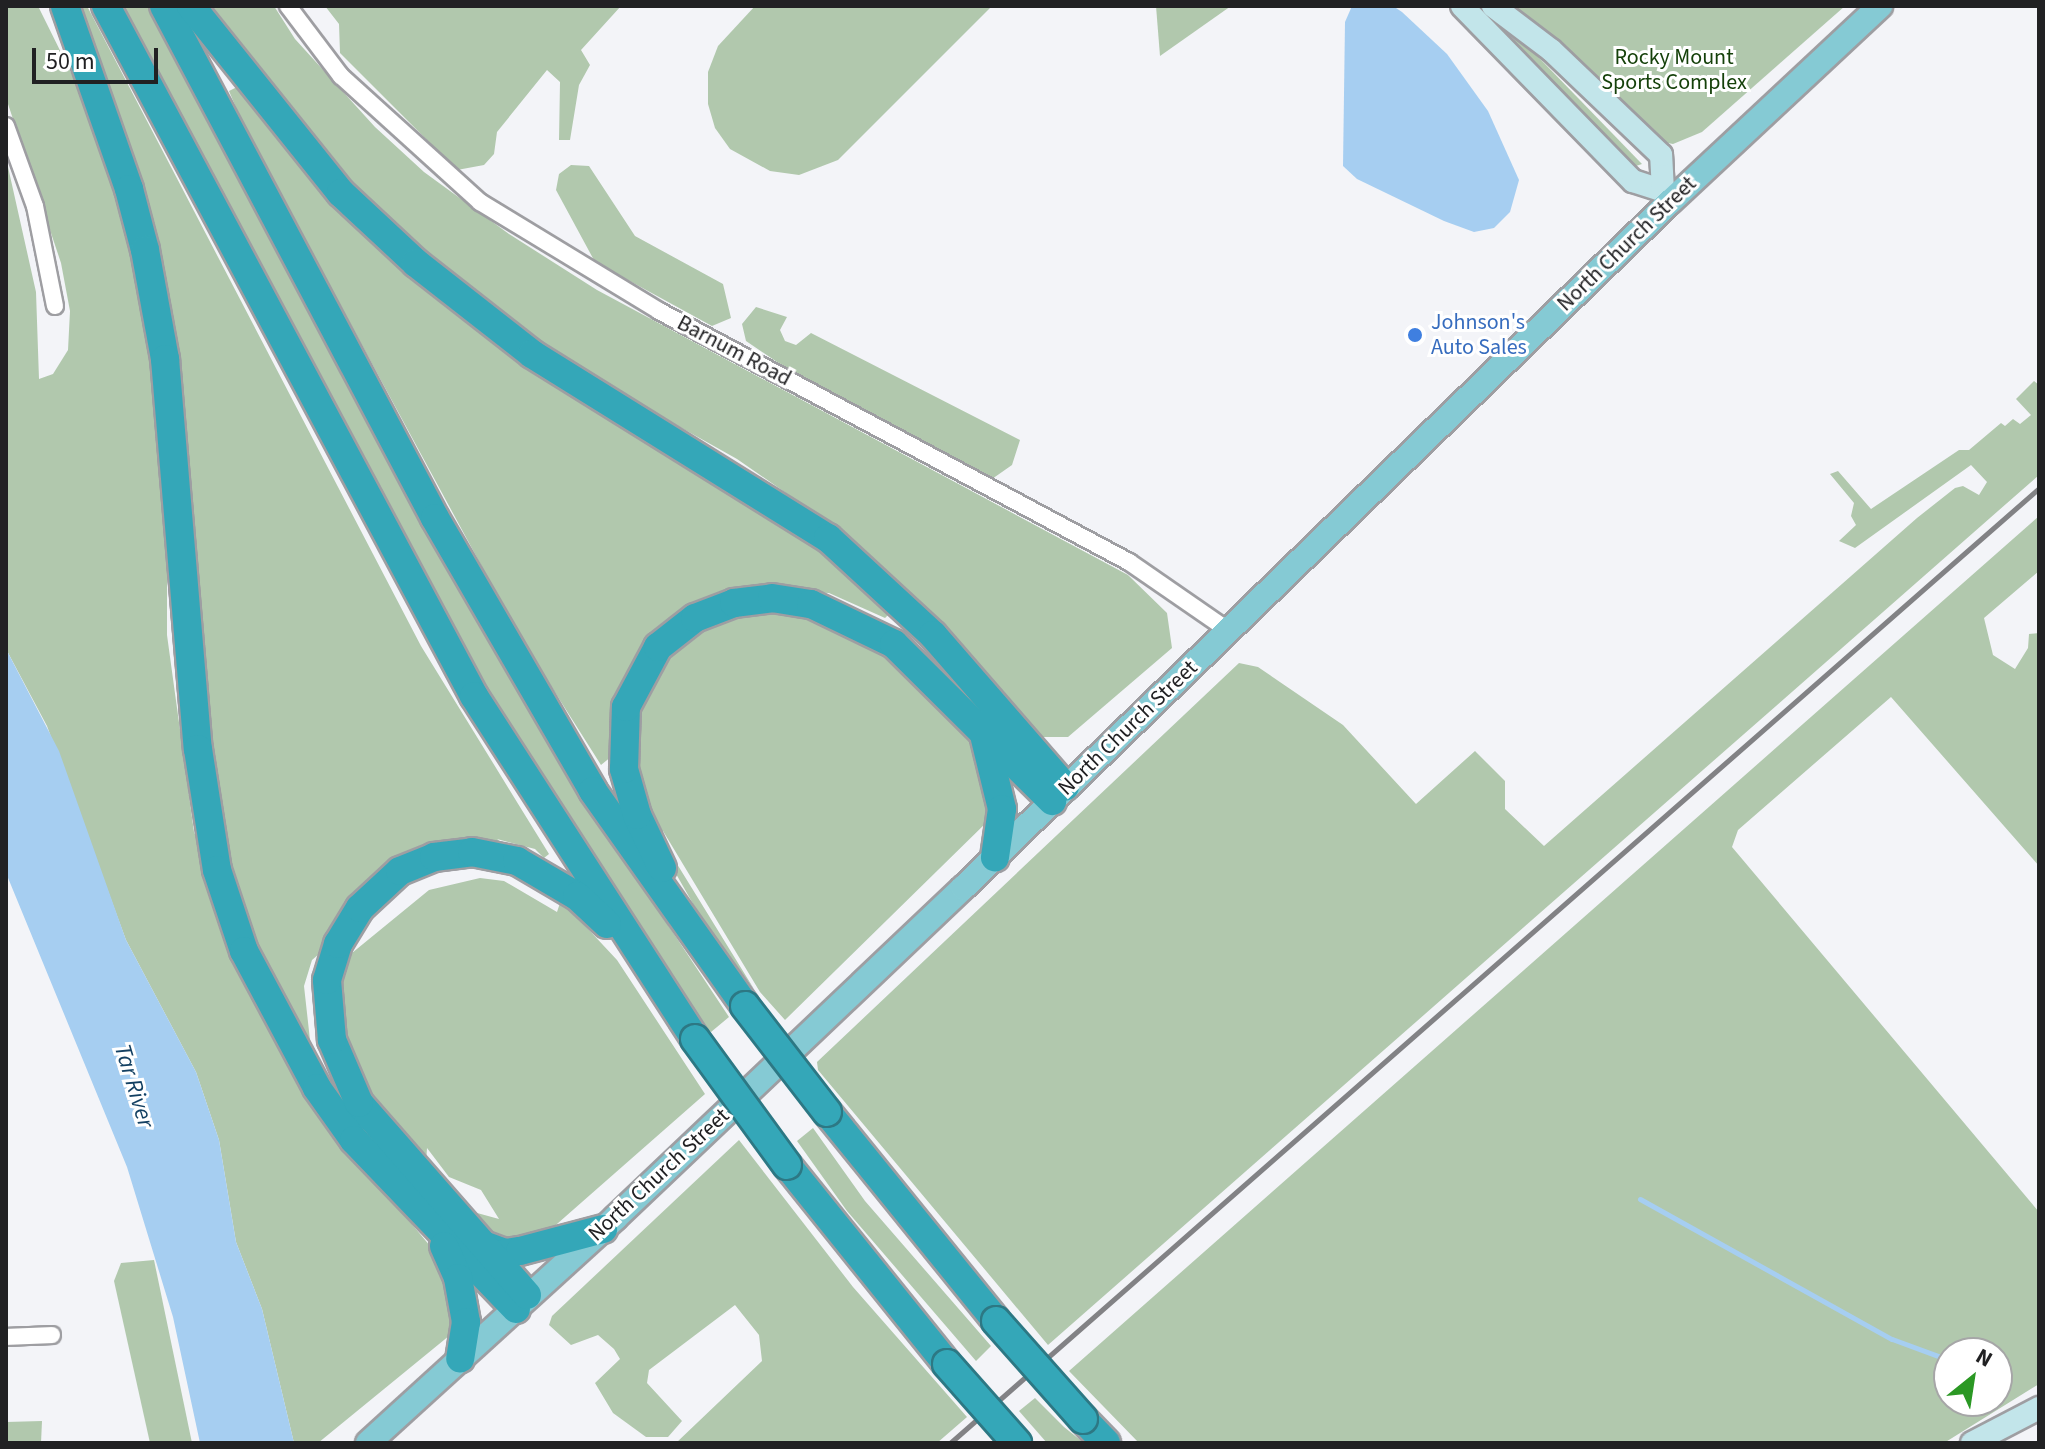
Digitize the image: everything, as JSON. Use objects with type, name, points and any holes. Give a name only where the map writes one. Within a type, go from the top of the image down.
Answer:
[{"type":"highway","points":[[65,6],[129,189],[165,359],[198,749],[217,870],[244,951],[317,1088],[354,1140],[436,1227],[522,1302]]},
{"type":"highway","points":[[106,6],[474,696],[689,1030]]},
{"type":"highway","points":[[164,6],[435,518],[593,791],[691,935],[827,1112],[996,1321],[1106,1443]]},
{"type":"highway","points":[[191,6],[341,193],[416,263],[532,354],[828,538],[933,635],[1059,794]]},
{"type":"highway","points":[[691,935],[637,815],[621,749],[626,707],[643,668],[678,630],[715,608],[754,599],[826,608],[894,644],[983,730],[1059,794]]},
{"type":"highway","points":[[983,730],[1002,809],[995,857]]},
{"type":"highway","points":[[522,1302],[483,1245],[359,1103],[340,1063],[327,1019],[327,980],[338,944],[360,908],[400,871],[434,857],[472,852],[517,861],[593,908],[689,1030],[787,1165],[947,1364],[1017,1443]]},
{"type":"highway","points":[[436,1227],[463,1300],[466,1322],[460,1359]]},
{"type":"highway","points":[[483,1245],[505,1253],[603,1229]]},
{"type":"main road","name":"North Church Street","points":[[370,1441],[603,1229],[995,857],[1229,631],[1667,196],[1880,6]]},
{"type":"street","name":"Barnum Road","points":[[288,6],[341,76],[480,202],[659,311],[1129,562],[1229,631]]},
{"type":"street","points":[[1462,6],[1633,181],[1667,196]]},
{"type":"street","points":[[1493,6],[1551,50],[1661,155],[1667,196]]},
{"type":"street","points":[[6,126],[39,218],[55,306]]},
{"type":"street","points":[[6,1337],[52,1335]]},
{"type":"street","points":[[1972,1443],[2039,1411]]},
{"type":"street","points":[[2000,1443],[2039,1411]]},
{"type":"green space","points":[[6,6],[38,6],[91,113],[146,290],[167,497],[167,635],[194,832],[325,1119],[430,1246],[450,1290],[455,1331],[318,1443],[294,1443],[262,1309],[236,1242],[219,1140],[196,1072],[126,940],[47,726],[6,649],[6,158],[36,292],[39,379],[53,374],[68,350],[70,311],[61,263],[6,98]]},
{"type":"green space","points":[[70,6],[87,6],[421,646],[549,854],[544,858],[535,849],[497,839],[518,854],[444,847],[312,960],[304,986],[311,1049],[276,992],[243,914],[219,822],[176,392]]},
{"type":"green space","points":[[119,6],[151,6],[490,642],[568,774],[729,1017],[711,1032],[703,1027],[510,736]]},
{"type":"green space","points":[[204,6],[274,6],[295,39],[375,127],[424,172],[509,234],[597,290],[1128,575],[1167,613],[1172,648],[1068,737],[1038,737],[937,622],[825,520],[737,459],[532,344],[363,204]]},
{"type":"green space","points":[[325,6],[621,6],[581,50],[590,65],[579,85],[570,140],[559,140],[560,82],[547,70],[497,132],[494,154],[484,165],[457,170],[340,53],[339,24]]},
{"type":"green space","points":[[755,6],[992,6],[838,160],[799,175],[770,171],[730,149],[715,128],[708,104],[708,72],[718,46]]},
{"type":"green space","points":[[1156,6],[1231,6],[1160,56]]},
{"type":"green space","name":"Rocky Mount Sports Complex","points":[[1513,6],[1845,6],[1702,132],[1673,144],[1657,141]]},
{"type":"green space","points":[[1512,36],[1520,38],[1642,164],[1636,166],[1517,47]]},
{"type":"green space","points":[[239,86],[348,213],[795,531],[890,613],[885,618],[829,593],[809,592],[691,609],[612,756],[601,765],[520,637],[246,131],[229,91]]},
{"type":"green space","points":[[571,165],[589,166],[635,236],[723,284],[731,318],[712,326],[595,262],[556,190],[559,174]]},
{"type":"green space","points":[[756,307],[787,317],[780,330],[785,341],[796,345],[811,333],[1020,440],[1012,465],[992,479],[777,362],[746,341],[742,324]]},
{"type":"green space","points":[[2034,381],[2039,385],[2039,475],[1048,1345],[818,1070],[817,1062],[1239,663],[1258,667],[1343,725],[1416,804],[1475,751],[1505,781],[1505,809],[1544,846],[1917,518],[1955,488],[1963,486],[1979,495],[1987,482],[1971,465],[1855,548],[1839,541],[1856,525],[1851,516],[1854,503],[1830,474],[1838,471],[1871,509],[1959,450],[1969,450],[2001,423],[2005,426],[2013,419],[2020,424],[2031,415],[2016,399]]},
{"type":"green space","points":[[2039,516],[2039,571],[1984,618],[1993,655],[2015,669],[2028,648],[2029,634],[2039,633],[2039,866],[1891,697],[1738,830],[1732,847],[2039,1212],[2039,1384],[2013,1400],[2013,1337],[1933,1337],[1933,1417],[1986,1417],[1944,1443],[1139,1443],[1069,1371]]},
{"type":"green space","points":[[757,610],[819,619],[859,635],[891,660],[960,726],[981,754],[989,820],[785,1020],[760,992],[663,831],[661,838],[754,989],[704,923],[651,830],[635,791],[633,724],[664,656],[700,625]]},
{"type":"green space","points":[[480,878],[504,881],[557,912],[561,900],[617,960],[705,1094],[549,1231],[501,1245],[459,1208],[499,1219],[481,1190],[449,1177],[427,1148],[426,1164],[381,1119],[338,1034],[341,962],[429,890]]},
{"type":"green space","points":[[813,1128],[865,1201],[991,1346],[976,1361],[847,1211],[797,1141]]},
{"type":"green space","points":[[739,1140],[853,1287],[967,1417],[937,1443],[676,1443],[762,1361],[759,1335],[735,1305],[649,1370],[647,1383],[682,1421],[668,1437],[646,1437],[613,1413],[595,1383],[620,1359],[614,1349],[598,1335],[571,1345],[549,1325],[552,1316]]},
{"type":"green space","points":[[154,1260],[192,1443],[150,1443],[114,1281],[121,1263]]},
{"type":"green space","points":[[1035,1398],[1084,1443],[1047,1443],[1019,1411]]},
{"type":"green space","points":[[42,1421],[41,1443],[6,1443],[6,1422]]},
{"type":"water","points":[[1352,6],[1393,6],[1402,12],[1447,54],[1488,111],[1519,180],[1510,212],[1494,228],[1474,232],[1444,221],[1357,179],[1343,166],[1345,22]]},
{"type":"water","name":"Tar River","points":[[6,649],[59,751],[126,940],[196,1072],[219,1140],[236,1242],[262,1309],[294,1443],[200,1443],[173,1317],[127,1167],[6,873]]},
{"type":"waterway","points":[[1640,1199],[1892,1339],[1933,1354]]},
{"type":"railway","points":[[950,1443],[2039,488]]},
{"type":"place","name":"Johnson's Auto Sales","points":[[1415,335]]}]
